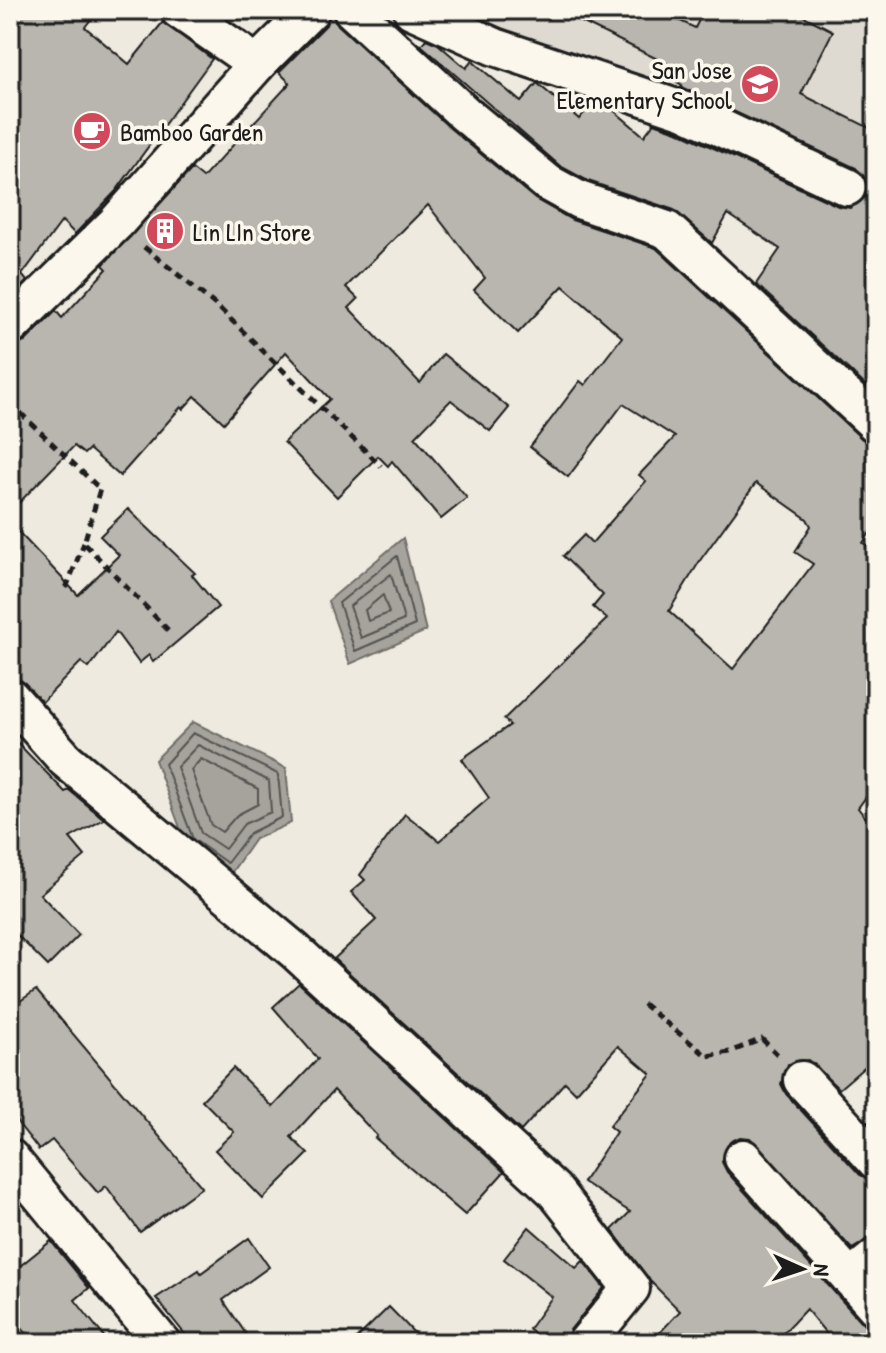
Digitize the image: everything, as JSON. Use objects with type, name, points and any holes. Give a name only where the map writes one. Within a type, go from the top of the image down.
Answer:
[{"type":"street","points":[[179,10],[257,64]]},
{"type":"street","points":[[13,319],[116,223],[257,64],[311,10]]},
{"type":"street","points":[[352,10],[465,114],[548,183],[579,200],[667,230],[876,424]]},
{"type":"street","points":[[412,10],[428,20],[495,47],[685,111],[847,187]]},
{"type":"street","points":[[10,697],[66,760],[295,951],[554,1190],[631,1288],[586,1343]]},
{"type":"street","points":[[802,1080],[876,1161]]},
{"type":"street","points":[[10,1158],[162,1343]]},
{"type":"street","points":[[743,1158],[863,1267],[876,1307]]},
{"type":"path","points":[[116,223],[218,307],[381,466]]},
{"type":"path","points":[[10,403],[100,489],[84,543],[66,588]]},
{"type":"path","points":[[84,543],[168,630]]},
{"type":"path","points":[[643,1004],[707,1056],[730,1052],[762,1039],[802,1080]]},
{"type":"shaded area","name":"San Jose Elementary School","points":[[462,10],[876,10],[876,179],[825,159]]},
{"type":"water","points":[[403,538],[426,631],[350,664],[328,601]]},
{"type":"water","points":[[193,722],[286,768],[291,823],[255,839],[229,876],[186,844],[155,760]]},
{"type":"building","points":[[10,10],[98,10],[85,27],[129,64],[163,22],[212,59],[116,191],[75,234],[62,221],[22,275],[27,281],[10,298]]},
{"type":"building","points":[[331,10],[338,25],[451,129],[535,199],[572,220],[656,248],[862,439],[876,444],[876,524],[863,543],[876,551],[876,783],[858,808],[876,831],[876,1057],[839,1089],[808,1060],[788,1064],[781,1084],[786,1094],[860,1175],[876,1181],[876,1235],[852,1249],[750,1138],[740,1137],[730,1142],[722,1162],[727,1172],[860,1321],[873,1327],[876,1343],[834,1343],[806,1309],[774,1343],[650,1343],[680,1311],[651,1282],[612,1230],[630,1212],[583,1182],[616,1132],[609,1126],[651,1074],[618,1046],[576,1093],[565,1082],[521,1131],[334,959],[376,920],[351,892],[365,880],[360,875],[405,814],[439,841],[489,798],[462,759],[510,725],[504,719],[607,619],[593,607],[603,595],[563,556],[584,535],[592,543],[646,481],[639,475],[675,437],[623,404],[568,477],[530,447],[580,381],[585,385],[622,337],[563,286],[518,333],[474,290],[485,278],[428,205],[346,287],[358,299],[349,308],[420,383],[443,354],[509,408],[490,431],[451,400],[415,437],[467,498],[441,519],[392,461],[388,466],[378,456],[337,497],[284,442],[330,399],[286,352],[224,423],[195,396],[183,409],[181,407],[120,476],[89,449],[84,454],[74,446],[10,512],[10,347],[25,342],[56,311],[62,318],[107,269],[103,265],[192,169],[203,178],[290,83],[279,72],[326,25]],"holes":[[[756,483],[807,519],[811,526],[795,552],[813,564],[733,669],[669,611],[701,559]]]},
{"type":"building","points":[[557,10],[657,10],[695,28],[704,10],[792,10],[833,31],[801,94],[876,131],[876,395],[756,284],[780,249],[728,214],[712,243],[674,210],[588,181],[560,166],[421,45],[426,39],[438,44],[466,68],[472,61],[521,102],[537,83],[579,119],[593,102],[612,109],[644,136],[654,123],[677,131],[838,206],[850,208],[866,197],[868,184],[856,168],[681,87],[677,82],[682,71]]},
{"type":"building","points":[[128,509],[195,573],[192,575],[218,607],[153,662],[149,655],[139,663],[116,632],[89,668],[81,662],[42,702],[25,683],[10,677],[10,523],[78,595],[119,555],[100,536]]},
{"type":"building","points":[[10,735],[65,792],[69,790],[104,819],[70,838],[85,856],[40,894],[79,935],[48,966],[10,928]]},
{"type":"building","points":[[299,983],[504,1172],[465,1215],[375,1138],[377,1136],[334,1090],[291,1137],[308,1154],[263,1199],[215,1150],[234,1132],[202,1100],[233,1068],[273,1107],[318,1059],[273,1007]]},
{"type":"building","points":[[36,990],[202,1187],[140,1232],[106,1186],[98,1193],[52,1140],[39,1150],[10,1113],[10,1008]]},
{"type":"building","points":[[529,1227],[576,1268],[583,1261],[604,1288],[570,1330],[566,1343],[544,1343],[529,1329],[552,1297],[504,1259]]},
{"type":"building","points":[[249,1238],[269,1267],[223,1300],[252,1343],[192,1343],[156,1298],[199,1270],[201,1273]]},
{"type":"building","points":[[51,1241],[89,1288],[75,1300],[109,1343],[34,1343],[10,1313],[10,1274]]},
{"type":"building","points":[[389,1307],[424,1343],[352,1343]]},
{"type":"place","name":"San Jose Elementary School","points":[[760,84]]},
{"type":"place","name":"Bamboo Garden","points":[[92,131]]},
{"type":"place","name":"Lin LIn Store","points":[[165,231]]}]
